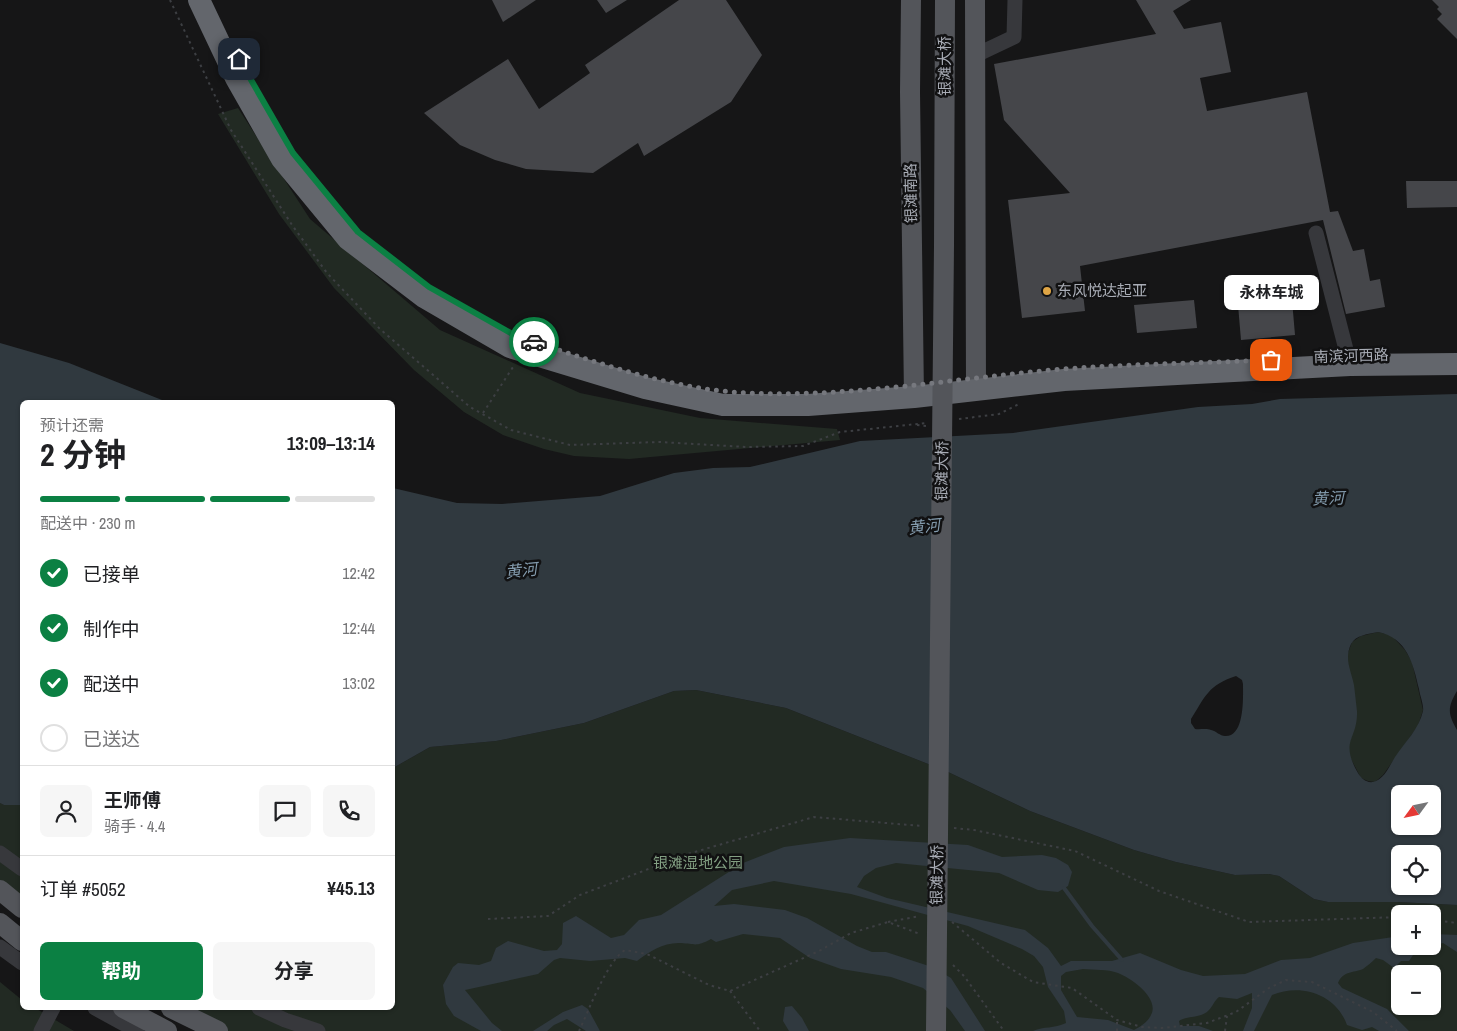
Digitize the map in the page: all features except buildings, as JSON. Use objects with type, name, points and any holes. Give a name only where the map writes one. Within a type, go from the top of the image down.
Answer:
[{"type":"highway","points":[[200,0],[236,78],[282,159],[348,238],[424,297],[510,347],[645,388],[723,405],[808,405],[914,391]]},
{"type":"highway","points":[[212,0],[246,73],[293,153],[358,232],[429,287],[516,336],[647,378],[731,392],[808,394],[914,391]]},
{"type":"highway","name":"南滨河西路","points":[[914,391],[976,384],[1064,380],[1457,353]]},
{"type":"highway","name":"南滨河西路","points":[[1348,361],[1457,364]]},
{"type":"main road","name":"银滩南路","points":[[911,0],[910,92],[914,391]]},
{"type":"main road","name":"银滩大桥","points":[[924,1031],[933,246],[933,0]]},
{"type":"main road","name":"银滩大桥","points":[[936,1031],[945,0]]},
{"type":"main road","points":[[975,0],[976,384]]},
{"type":"main road","points":[[0,890],[20,906]]},
{"type":"main road","points":[[0,923],[20,939]]},
{"type":"main road","points":[[128,1010],[167,1031]]},
{"type":"main road","points":[[175,1010],[218,1031]]},
{"type":"street","points":[[976,55],[1014,37],[1015,0]]},
{"type":"street","points":[[1316,233],[1348,361]]},
{"type":"street","points":[[0,853],[20,868]]},
{"type":"street","points":[[0,947],[20,962]]},
{"type":"street","points":[[41,1031],[52,1010]]},
{"type":"street","points":[[99,1010],[137,1031]]},
{"type":"street","points":[[263,1010],[285,1020],[318,1031]]},
{"type":"path","points":[[170,0],[232,130],[292,226],[327,273],[380,329],[470,407],[510,430],[570,445],[659,442],[748,447],[803,446],[840,432],[929,423]]},
{"type":"path","points":[[482,414],[522,352]]},
{"type":"path","points":[[955,420],[999,414],[1023,401]]},
{"type":"path","points":[[730,991],[819,951],[851,933],[888,922],[919,916],[928,918]]},
{"type":"path","points":[[946,921],[955,923],[1001,963],[1033,982],[1072,988],[1117,1020],[1142,1027],[1162,1028],[1207,1023],[1236,1012],[1269,988],[1286,980],[1312,982],[1373,1012],[1397,1031]]},
{"type":"path","points":[[1441,921],[1457,923]]},
{"type":"path","points":[[888,922],[920,934]]},
{"type":"path","points":[[579,1031],[598,989],[619,954],[625,950],[647,954],[710,985],[730,991],[760,1031]]},
{"type":"path","points":[[952,964],[964,976],[1004,1031]]},
{"type":"path","points":[[1225,1031],[1227,1016]]},
{"type":"path","points":[[1117,1020],[1117,1031]]},
{"type":"green space","points":[[238,108],[310,219],[440,330],[580,393],[700,418],[837,429],[840,440],[629,459],[574,456],[544,449],[503,435],[464,412],[414,370],[334,288],[279,214],[218,114]]},
{"type":"green space","points":[[1378,632],[1391,635],[1405,650],[1412,662],[1423,710],[1418,726],[1383,775],[1375,782],[1361,778],[1348,749],[1357,714],[1348,653],[1352,642],[1361,636]]},
{"type":"green space","name":"银滩湿地公园","points":[[696,690],[786,708],[946,771],[1030,811],[1134,850],[1176,862],[1235,875],[1269,874],[1279,876],[1314,899],[1328,902],[1398,902],[1457,905],[1457,1031],[218,1031],[175,1010],[395,1010],[395,767],[430,747],[496,741],[584,723],[674,691]]},
{"type":"green space","points":[[0,803],[4,805],[20,805],[20,902],[0,887]]},
{"type":"green space","points":[[0,982],[20,998],[20,1010],[38,1010],[74,1031],[0,1031]]},
{"type":"water","points":[[0,343],[69,363],[162,400],[20,400],[20,805],[4,805],[0,803]]},
{"type":"water","name":"黄河","points":[[1457,394],[1457,691],[1450,707],[1450,715],[1457,730],[1457,905],[1398,902],[1328,902],[1314,899],[1279,876],[1269,874],[1235,875],[1176,862],[1134,850],[1030,811],[946,771],[786,708],[696,690],[674,691],[584,723],[496,741],[430,747],[395,767],[395,488],[457,503],[502,504],[600,496],[674,473],[713,468],[750,467],[860,441],[1013,433],[1198,407],[1252,404],[1280,399]],"holes":[[[1378,632],[1388,635],[1402,646],[1411,661],[1423,711],[1415,730],[1386,772],[1377,781],[1368,782],[1359,775],[1350,753],[1351,740],[1357,721],[1357,711],[1348,655],[1353,641],[1363,635]],[[1236,676],[1242,680],[1242,715],[1232,735],[1221,735],[1209,729],[1195,729],[1191,719],[1208,693],[1219,683]]]},
{"type":"water","points":[[850,838],[968,845],[1002,857],[1042,855],[1056,858],[1068,865],[1072,872],[1068,886],[1058,892],[1038,890],[999,873],[896,863],[876,868],[864,876],[857,887],[887,898],[1025,930],[1048,948],[1061,966],[1071,961],[1112,961],[1140,953],[1181,970],[1203,976],[1245,974],[1281,960],[1310,958],[1353,943],[1391,937],[1391,955],[1413,955],[1409,961],[1401,961],[1397,965],[1391,966],[1376,958],[1363,969],[1345,974],[1338,983],[1342,988],[1387,1009],[1409,1031],[1379,1031],[1372,1027],[1362,1030],[1347,1025],[1342,1014],[1326,999],[1306,991],[1294,990],[1272,995],[1254,1031],[1243,1031],[1252,1008],[1252,993],[1237,999],[1219,997],[1206,1013],[1179,1021],[1180,1026],[1199,1026],[1213,1031],[1033,1031],[1066,1023],[1064,1011],[1048,987],[1043,967],[1034,956],[1022,949],[968,926],[851,894],[774,881],[732,890],[714,906],[734,904],[785,910],[807,918],[857,946],[872,952],[886,952],[932,967],[951,978],[985,1031],[965,1031],[950,1010],[923,988],[891,977],[841,969],[810,958],[780,938],[743,934],[716,942],[711,939],[699,944],[669,944],[652,951],[637,961],[625,958],[590,961],[560,958],[554,960],[538,974],[465,990],[492,1023],[502,1031],[481,1031],[454,1016],[446,1004],[443,985],[453,967],[458,963],[479,965],[491,961],[496,948],[508,941],[544,951],[557,950],[562,944],[563,923],[576,916],[611,938],[624,935],[639,920],[661,915],[743,863],[784,847]],"holes":[[[1083,969],[1105,970],[1124,976],[1137,984],[1143,989],[1151,1002],[1153,1009],[1148,1020],[1134,1030],[1108,1020],[1077,1017],[1061,990],[1061,976],[1066,972]]]},
{"type":"water","points":[[1441,934],[1457,935],[1457,952],[1441,944]]},
{"type":"water","points":[[582,1005],[588,1009],[600,1031],[586,1031],[567,1019],[554,1025],[547,1031],[533,1031],[563,1012]]},
{"type":"water","points":[[792,1006],[802,1018],[809,1031],[789,1031],[783,1021],[785,1007]]},
{"type":"waterway","points":[[1064,888],[1092,926],[1122,960]]},
{"type":"way so far","points":[[534,342],[647,378],[731,392],[808,394],[913,386],[1063,370],[1271,360]]},
{"type":"place","name":"东风悦达起亚","points":[[1047,291]]},
{"type":"place","name":"永林车城","points":[[1271,360]]},
{"type":"route","points":[[239,59],[293,153],[358,232],[429,287],[516,336],[534,342]]}]
